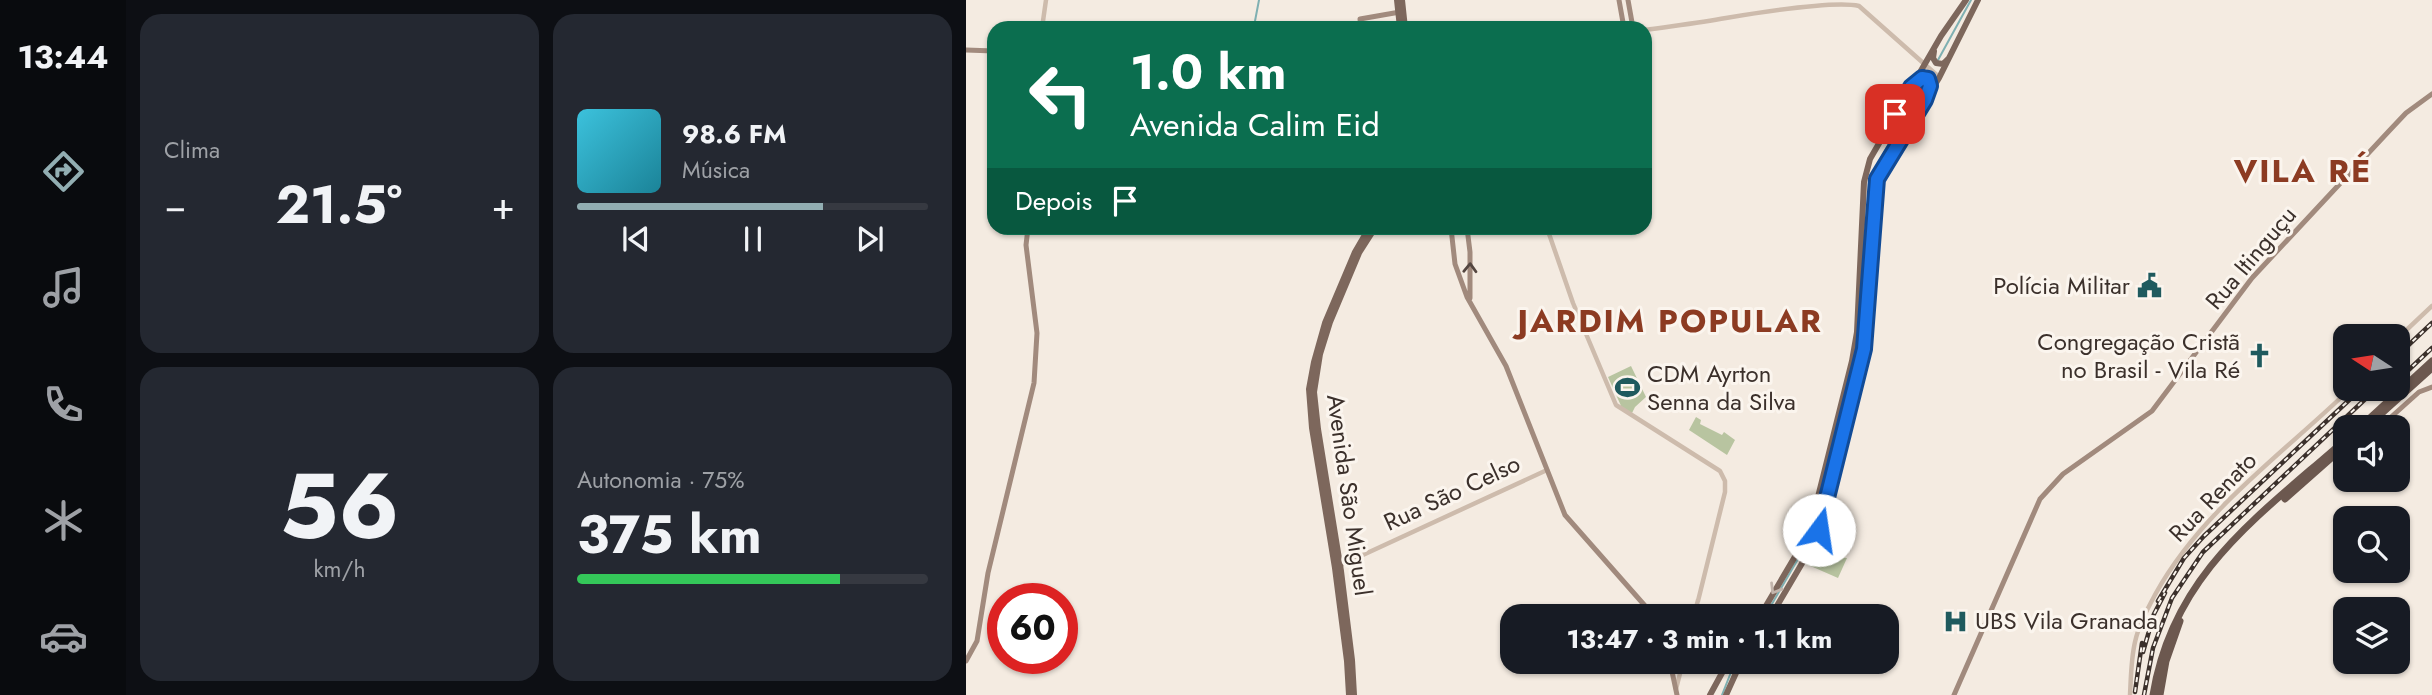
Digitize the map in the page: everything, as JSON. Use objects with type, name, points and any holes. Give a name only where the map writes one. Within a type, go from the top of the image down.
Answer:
[{"type":"highway","points":[[2380,415],[2429,370],[2432,361]]},
{"type":"highway","points":[[2375,415],[2429,370]]},
{"type":"highway","points":[[2153,695],[2168,636],[2196,583],[2230,542],[2333,451]]},
{"type":"highway","points":[[2160,695],[2166,662],[2179,622],[2203,580],[2228,550],[2333,457]]},
{"type":"main road","points":[[1399,0],[1402,21]]},
{"type":"main road","points":[[1619,0],[1623,21]]},
{"type":"main road","points":[[1628,0],[1632,21]]},
{"type":"main road","points":[[1777,604],[1798,562],[1811,527],[1855,350],[1867,170],[1874,150],[1924,64],[1966,0]]},
{"type":"main road","points":[[1768,604],[1819,530],[1862,363],[1877,179],[1939,78],[1978,0]]},
{"type":"main road","points":[[1360,21],[1401,12]]},
{"type":"main road","points":[[1937,43],[1933,56],[1936,63],[1944,63],[1952,54]]},
{"type":"main road","points":[[966,50],[987,51]]},
{"type":"main road","points":[[1911,87],[1920,79],[1928,79],[1930,86],[1925,100]]},
{"type":"main road","name":"Rua Itinguçu","points":[[1954,695],[2040,499],[2063,474],[2152,411],[2252,278],[2392,127],[2432,94]]},
{"type":"main road","points":[[966,661],[977,641],[988,573],[1034,383],[1037,333],[1026,245],[1027,235]]},
{"type":"main road","name":"Avenida São Miguel","points":[[1338,567],[1311,428],[1309,389],[1325,323],[1365,235]]},
{"type":"main road","name":"Avenida São Miguel","points":[[1352,695],[1338,567],[1315,413],[1315,383],[1330,323],[1359,253],[1371,235]]},
{"type":"main road","points":[[1452,235],[1457,269],[1467,297],[1506,366],[1569,522],[1643,604]]},
{"type":"main road","points":[[1468,235],[1469,293],[1473,307]]},
{"type":"main road","points":[[2393,415],[2413,396],[2432,387]]},
{"type":"main road","points":[[1673,674],[1677,692]]},
{"type":"main road","points":[[1713,690],[1722,674]]},
{"type":"main road","points":[[1725,694],[1735,674]]},
{"type":"main road","points":[[1713,690],[1722,687],[1725,694]]},
{"type":"street","points":[[1043,21],[1046,0]]},
{"type":"street","points":[[1652,29],[1722,19],[1795,4],[1846,1],[1857,4],[1939,78]]},
{"type":"street","points":[[1549,235],[1573,303],[1616,405],[1720,471],[1723,476],[1725,492],[1697,604]]},
{"type":"street","points":[[2410,327],[2432,306]]},
{"type":"street","name":"Rua Renato","points":[[2130,695],[2135,642],[2149,606],[2171,566],[2224,505],[2337,401]]},
{"type":"street","name":"Rua São Celso","points":[[1338,567],[1547,470]]},
{"type":"street","points":[[1677,692],[1681,674]]},
{"type":"green space","points":[[1921,82],[1927,86],[1919,109],[1883,161],[1874,185],[1872,209],[1867,209],[1872,172]]},
{"type":"green space","name":"CDM Ayrton Senna da Silva","points":[[1631,366],[1646,397],[1632,413],[1622,408],[1608,377]]},
{"type":"green space","points":[[1696,417],[1701,420],[1700,424],[1722,435],[1724,432],[1735,440],[1727,455],[1689,430]]},
{"type":"green space","points":[[1813,555],[1847,558],[1838,578],[1806,564]]},
{"type":"waterway","points":[[1255,21],[1259,0]]},
{"type":"waterway","points":[[1938,60],[1971,0]]},
{"type":"waterway","points":[[1772,604],[1813,533],[1857,364],[1874,172],[1925,83]]},
{"type":"waterway","points":[[1722,695],[1730,674]]},
{"type":"railway","points":[[2410,344],[2432,323]]},
{"type":"railway","points":[[2410,369],[2432,348]]},
{"type":"railway","points":[[2158,601],[2184,558],[2204,536],[2348,401]]},
{"type":"railway","points":[[2144,695],[2153,648],[2172,598],[2203,552],[2363,401]]},
{"type":"railway","points":[[2143,652],[2154,614],[2165,593]]},
{"type":"railway","points":[[2135,692],[2142,643]]},
{"type":"place","name":"Polícia Militar","points":[[2150,286]]},
{"type":"place","name":"Congregação Cristã no Brasil - Vila Ré","points":[[2260,356]]},
{"type":"place","name":"CDM Ayrton Senna da Silva","points":[[1627,388]]},
{"type":"place","name":"UBS Vila Granada","points":[[1955,621]]},
{"type":"district","name":"VILA RÉ","points":[[2303,171]]},
{"type":"district","name":"JARDIM POPULAR","points":[[1670,321]]},
{"type":"route","points":[[1819,530],[1862,363],[1877,179],[1925,100],[1930,86],[1928,79],[1922,78],[1914,83],[1895,114]]}]
